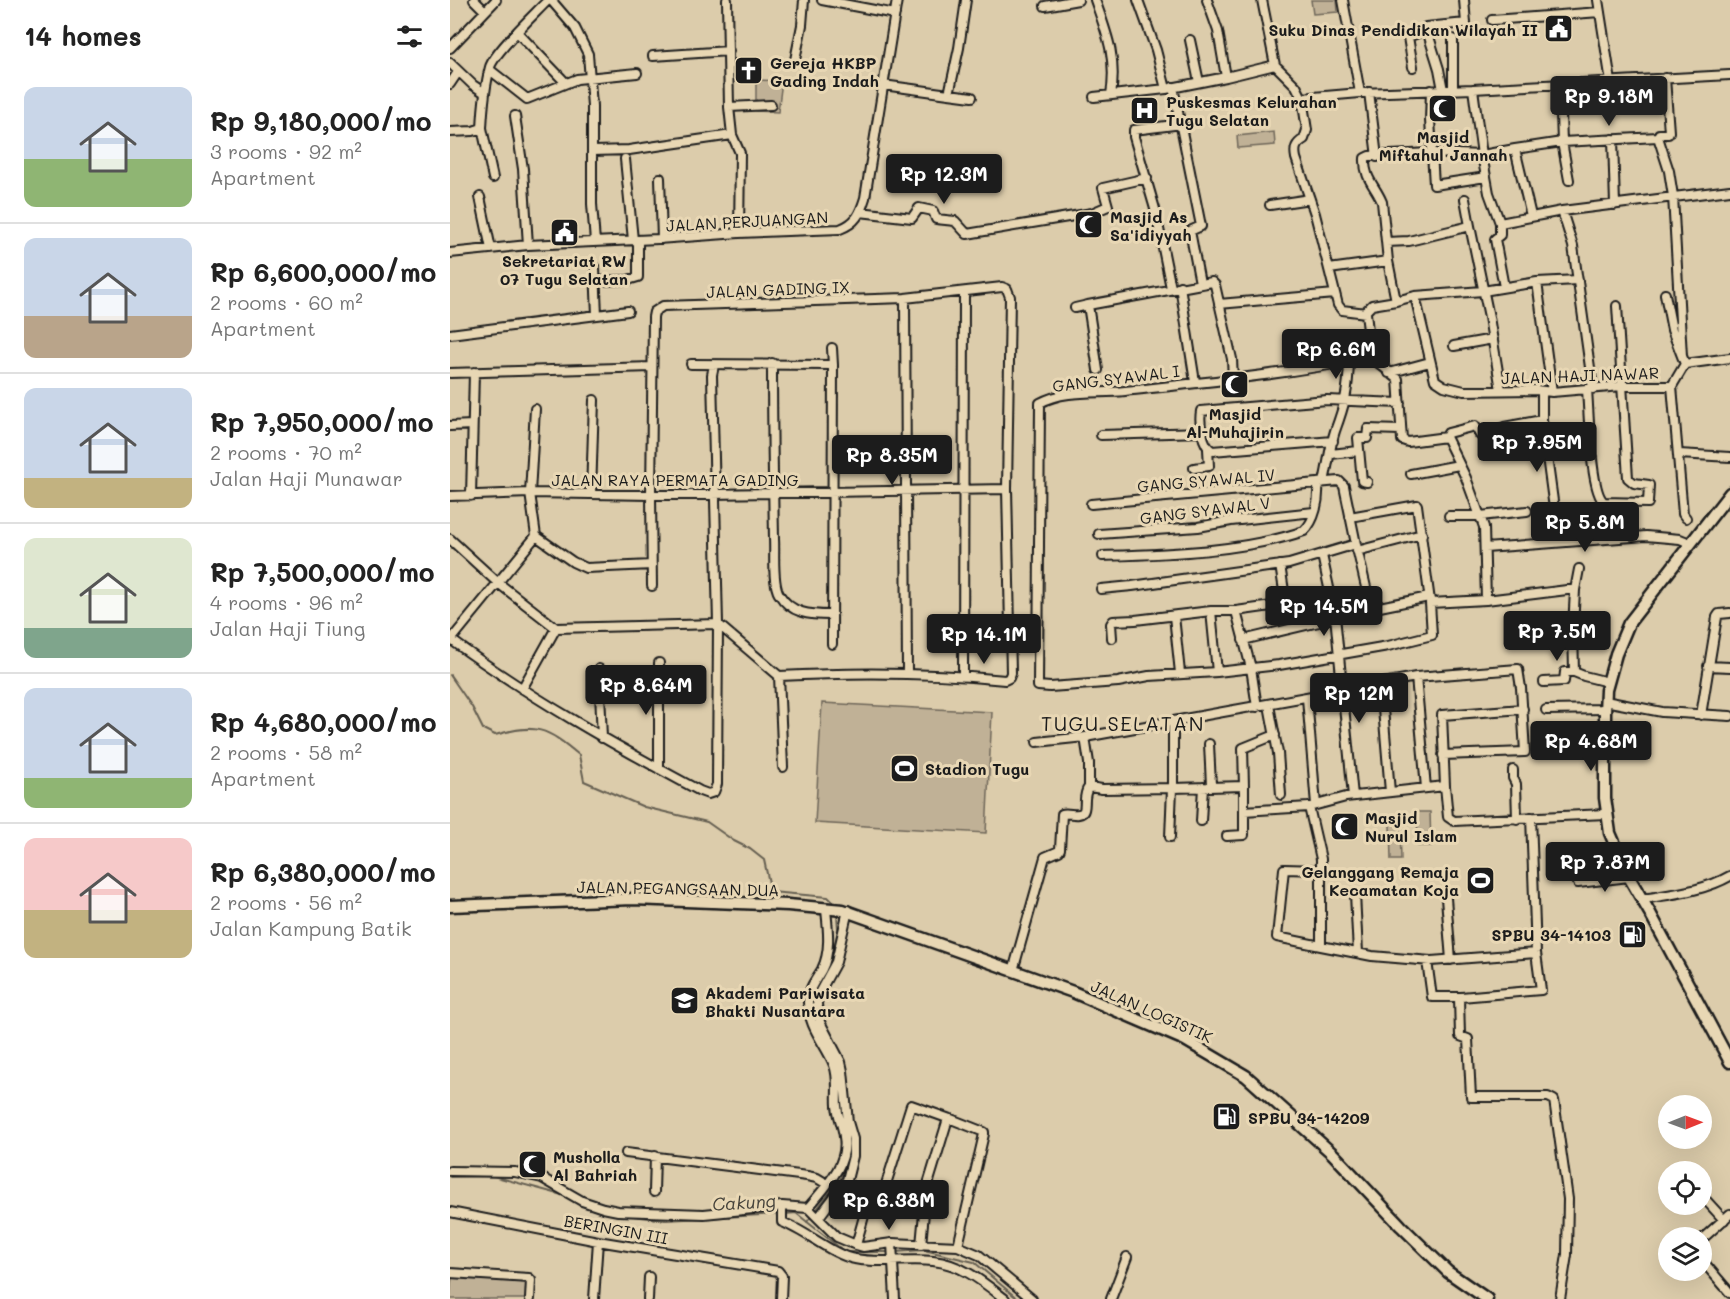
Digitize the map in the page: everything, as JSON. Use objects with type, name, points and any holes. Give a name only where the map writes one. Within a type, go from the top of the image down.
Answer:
[{"type":"main road","points":[[1730,493],[1629,623],[1608,682],[1605,705],[1606,814],[1613,841],[1629,877],[1730,1062]]},
{"type":"main road","name":"JALAN PEGANGSAAN DUA","points":[[450,906],[633,899],[788,905],[837,910]]},
{"type":"main road","name":"JALAN LOGISTIK","points":[[837,910],[1131,1015],[1185,1040],[1246,1076],[1333,1154],[1448,1272],[1487,1299]]},
{"type":"street","points":[[474,0],[485,11]]},
{"type":"street","points":[[450,48],[496,0]]},
{"type":"street","points":[[493,178],[482,128],[489,70],[494,60],[517,32],[550,0],[575,28],[588,54],[595,242]]},
{"type":"street","points":[[728,0],[729,107],[732,135],[740,153],[739,232]]},
{"type":"street","points":[[795,60],[804,0]]},
{"type":"street","points":[[822,0],[895,14]]},
{"type":"street","points":[[897,0],[865,198],[860,212],[912,218],[919,208],[933,211],[936,219],[955,221],[967,234],[1092,213],[1108,206],[1104,188],[1147,178]]},
{"type":"street","points":[[949,94],[966,0]]},
{"type":"street","points":[[1045,6],[1078,0]]},
{"type":"street","points":[[1095,0],[1113,57],[1111,95]]},
{"type":"street","points":[[1138,0],[1182,123],[1201,226],[1190,231],[1200,283]]},
{"type":"street","points":[[1207,0],[1218,31],[1226,77]]},
{"type":"street","points":[[1262,0],[1275,65],[1296,86],[1302,98],[1307,130],[1304,139],[1297,143],[1295,150],[1339,308],[1365,312]]},
{"type":"street","points":[[1343,0],[1365,93],[1377,157]]},
{"type":"street","points":[[1413,67],[1408,37],[1426,30],[1428,26],[1466,23],[1464,0]]},
{"type":"street","points":[[1598,0],[1611,82]]},
{"type":"street","points":[[1492,20],[1599,12]]},
{"type":"street","points":[[1426,30],[1439,69],[1443,90]]},
{"type":"street","points":[[517,32],[565,82]]},
{"type":"street","points":[[1453,39],[1453,89]]},
{"type":"street","points":[[1190,40],[1199,82]]},
{"type":"street","points":[[652,56],[729,51]]},
{"type":"street","points":[[450,63],[485,93]]},
{"type":"street","points":[[1094,97],[1170,88],[1275,65]]},
{"type":"street","points":[[489,70],[525,99],[565,82],[590,77],[637,73]]},
{"type":"street","points":[[450,84],[458,72]]},
{"type":"street","points":[[1302,98],[1730,75]]},
{"type":"street","points":[[1395,301],[1382,202],[1366,176],[1366,157],[1431,153],[1482,155],[1562,142],[1658,137],[1659,134],[1668,134],[1665,78]]},
{"type":"street","points":[[884,85],[972,97]]},
{"type":"street","points":[[1560,85],[1562,142],[1569,180]]},
{"type":"street","points":[[1473,89],[1489,193],[1500,223],[1500,235],[1495,239],[1504,287]]},
{"type":"street","points":[[1431,90],[1431,153],[1434,185],[1486,177]]},
{"type":"street","points":[[729,107],[771,105]]},
{"type":"street","points":[[515,116],[523,169],[528,245]]},
{"type":"street","points":[[1182,123],[1134,130],[1175,287],[1196,382]]},
{"type":"street","points":[[450,132],[482,128]]},
{"type":"street","points":[[593,152],[629,150],[732,135]]},
{"type":"street","name":"JALAN HAJI NAWAR","points":[[1658,137],[1669,171],[1673,196],[1682,356]]},
{"type":"street","points":[[1613,140],[1615,205]]},
{"type":"street","points":[[1515,149],[1531,216]]},
{"type":"street","points":[[596,280],[628,280],[638,277],[636,240],[625,159]]},
{"type":"street","points":[[660,178],[662,239]]},
{"type":"street","points":[[1500,223],[1562,211],[1730,190]]},
{"type":"street","points":[[480,197],[491,249]]},
{"type":"street","points":[[1270,206],[1310,199]]},
{"type":"street","points":[[1465,199],[1501,390]]},
{"type":"street","points":[[1562,211],[1573,246],[1578,280],[1590,390],[1596,490],[1599,498],[1604,502],[1640,503],[1649,501],[1649,485],[1634,483],[1628,478],[1617,306]]},
{"type":"street","name":"JALAN PERJUANGAN","points":[[450,253],[528,245],[662,239],[739,232],[840,229],[856,220],[860,212]]},
{"type":"street","points":[[1386,243],[1409,241],[1470,226]]},
{"type":"street","points":[[1329,269],[1388,261]]},
{"type":"street","points":[[596,268],[597,315]]},
{"type":"street","points":[[1365,312],[1372,305],[1415,296],[1483,291],[1538,282],[1578,280]]},
{"type":"street","points":[[1538,282],[1552,392]]},
{"type":"street","points":[[1075,308],[1175,287],[1215,283],[1230,350],[1233,379]]},
{"type":"street","name":"JALAN GADING IX","points":[[652,368],[654,312],[663,306],[905,298],[1002,287],[1007,289],[1010,297],[1007,489]]},
{"type":"street","points":[[963,676],[964,292]]},
{"type":"street","points":[[1219,304],[1335,294]]},
{"type":"street","points":[[1665,294],[1672,330],[1685,364],[1730,358]]},
{"type":"street","name":"JALAN HAJI NAWAR","points":[[1415,296],[1435,380],[1444,386],[1464,391],[1552,392],[1622,386],[1672,386],[1685,364]]},
{"type":"street","points":[[905,298],[904,492],[907,673]]},
{"type":"street","points":[[1088,305],[1098,370]]},
{"type":"street","points":[[450,334],[628,311]]},
{"type":"street","points":[[1365,312],[1371,357],[1399,381],[1401,438],[1406,441],[1446,437],[1448,433],[1475,426],[1480,435],[1483,435],[1504,427],[1542,420]]},
{"type":"street","points":[[1454,346],[1493,339]]},
{"type":"street","points":[[832,348],[829,364],[832,644]]},
{"type":"street","name":"GANG SYAWAL I","points":[[1180,673],[1118,682],[1038,686],[1039,404],[1044,400],[1065,395],[1123,392],[1233,379],[1371,357]]},
{"type":"street","points":[[1324,482],[1346,401],[1349,362]]},
{"type":"street","points":[[1389,373],[1431,362]]},
{"type":"street","points":[[772,363],[773,492],[777,591],[790,607],[800,612],[808,615],[831,615]]},
{"type":"street","points":[[691,364],[829,364]]},
{"type":"street","points":[[536,536],[451,640],[522,689],[602,738],[708,794],[714,792],[717,784],[718,624],[712,371],[714,365]]},
{"type":"street","points":[[450,373],[652,368],[652,586]]},
{"type":"street","points":[[471,496],[474,372]]},
{"type":"street","points":[[1672,386],[1683,514],[1686,518]]},
{"type":"street","points":[[1542,391],[1542,420],[1557,523]]},
{"type":"street","points":[[591,494],[594,400]]},
{"type":"street","points":[[1194,468],[1209,466],[1201,411],[1327,400],[1400,403]]},
{"type":"street","points":[[535,409],[530,493],[536,536],[573,562],[586,568],[652,565]]},
{"type":"street","points":[[450,426],[472,425]]},
{"type":"street","points":[[1366,482],[1362,482],[1358,438],[1367,438],[1368,429],[1401,430]]},
{"type":"street","points":[[1101,435],[1203,432]]},
{"type":"street","points":[[1446,437],[1480,516],[1485,549],[1486,600]]},
{"type":"street","points":[[1207,448],[1212,451],[1334,441]]},
{"type":"street","points":[[1331,454],[1358,452]]},
{"type":"street","points":[[1679,454],[1730,457]]},
{"type":"street","points":[[1412,474],[1459,465]]},
{"type":"street","points":[[1102,556],[1192,552],[1283,537],[1304,531],[1308,527],[1319,498],[1318,486],[1324,482],[1339,481],[1344,486],[1371,609]]},
{"type":"street","name":"GANG SYAWAL IV","points":[[1091,504],[1324,482]]},
{"type":"street","points":[[450,540],[497,582],[556,628],[718,624],[779,676],[907,673],[1005,680],[1011,673],[1007,489]]},
{"type":"street","name":"JALAN RAYA PERMATA GADING","points":[[450,496],[530,493],[651,495],[1007,489]]},
{"type":"street","points":[[1174,616],[1180,673],[1217,672],[1280,665],[1388,646],[1432,635],[1430,600],[1417,505],[1350,517]]},
{"type":"street","points":[[1449,516],[1480,516],[1527,511]]},
{"type":"street","name":"GANG SYAWAL V","points":[[1099,534],[1198,527],[1314,512]]},
{"type":"street","points":[[1101,589],[1280,565],[1422,534]]},
{"type":"street","points":[[1485,549],[1646,536],[1680,538],[1690,543]]},
{"type":"street","points":[[1322,555],[1335,616],[1353,796]]},
{"type":"street","points":[[1112,638],[1111,624],[1113,621],[1211,611],[1236,612],[1287,604],[1280,565]]},
{"type":"street","points":[[1574,672],[1573,627],[1575,590],[1579,569]]},
{"type":"street","points":[[1243,640],[1323,621],[1335,616],[1430,600],[1486,600],[1575,590]]},
{"type":"street","points":[[1211,611],[1217,672]]},
{"type":"street","points":[[1236,612],[1251,668],[1257,707]]},
{"type":"street","points":[[1701,715],[1717,617],[1719,614],[1730,613]]},
{"type":"street","points":[[1543,624],[1573,627]]},
{"type":"street","points":[[522,689],[556,628]]},
{"type":"street","points":[[659,663],[659,769]]},
{"type":"street","points":[[1708,666],[1730,667]]},
{"type":"street","points":[[599,669],[602,738]]},
{"type":"street","points":[[1037,742],[1085,737],[1173,722],[1416,677],[1517,669],[1523,709],[1526,750],[1524,753],[1443,755]]},
{"type":"street","points":[[1544,682],[1564,681],[1565,672],[1574,672],[1608,682]]},
{"type":"street","points":[[779,676],[783,767]]},
{"type":"street","points":[[1416,677],[1426,788]]},
{"type":"street","points":[[1381,684],[1390,792]]},
{"type":"street","points":[[1307,698],[1312,806],[1321,870],[1321,942]]},
{"type":"street","points":[[1269,705],[1279,763],[1281,795]]},
{"type":"street","points":[[1546,710],[1605,705],[1662,712],[1730,716]]},
{"type":"street","points":[[1523,709],[1443,715],[1443,755],[1448,817],[1452,820],[1517,819],[1606,814]]},
{"type":"street","points":[[1170,837],[1173,722]]},
{"type":"street","points":[[1227,836],[1244,835],[1243,748],[1275,735]]},
{"type":"street","points":[[1013,971],[1045,858],[1047,855],[1059,852],[1060,849],[1062,814],[1067,812],[1078,814],[1084,810],[1084,795],[1089,787],[1089,763],[1085,737]]},
{"type":"street","points":[[1201,820],[1207,786],[1209,744]]},
{"type":"street","points":[[1513,770],[1516,784],[1517,819]]},
{"type":"street","points":[[1089,787],[1102,789],[1244,786]]},
{"type":"street","points":[[1244,811],[1312,806],[1353,796],[1445,786]]},
{"type":"street","points":[[1427,961],[1432,997],[1460,998],[1540,991],[1536,953],[1531,818]]},
{"type":"street","points":[[1321,870],[1284,869],[1277,937],[1321,942],[1358,953],[1427,961],[1536,953]]},
{"type":"street","points":[[1643,899],[1716,884],[1730,876]]},
{"type":"street","points":[[1578,883],[1629,877]]},
{"type":"street","points":[[1355,894],[1358,953]]},
{"type":"street","points":[[1446,898],[1451,960]]},
{"type":"street","points":[[809,1208],[835,1176],[843,1155],[845,1138],[838,1116],[836,1071],[814,1027],[808,1002],[809,992],[823,967],[828,933],[837,910]]},
{"type":"street","points":[[819,1217],[847,1180],[853,1156],[853,1139],[845,1100],[843,1071],[820,1022],[817,1005],[818,995],[836,962],[837,910]]},
{"type":"street","points":[[1460,998],[1460,1036],[1468,1039],[1471,1097],[1548,1097],[1554,1100],[1568,1199],[1567,1255],[1560,1299]]},
{"type":"street","points":[[856,1245],[869,1198],[881,1200],[911,1105],[984,1132],[958,1246]]},
{"type":"street","points":[[921,1245],[926,1191],[947,1122],[950,1119]]},
{"type":"street","points":[[626,1153],[807,1176],[817,1178],[827,1184]]},
{"type":"street","points":[[654,1192],[655,1156]]},
{"type":"street","points":[[450,1171],[515,1172],[543,1178],[582,1202],[618,1211],[704,1214],[782,1207],[809,1208],[837,1237],[863,1247],[958,1246],[979,1255],[1032,1299]]},
{"type":"street","points":[[1712,1205],[1727,1217],[1712,1230]]},
{"type":"street","points":[[782,1207],[782,1222],[805,1232],[842,1256],[856,1260],[933,1261],[957,1267],[975,1276],[1005,1299]]},
{"type":"street","name":"BERINGIN III","points":[[450,1212],[598,1241],[778,1271],[782,1276],[781,1299]]},
{"type":"street","points":[[594,1299],[598,1241]]},
{"type":"street","points":[[892,1245],[890,1261],[895,1299]]},
{"type":"street","points":[[1111,1299],[1127,1257]]},
{"type":"street","points":[[451,1273],[529,1278],[531,1280],[530,1299]]},
{"type":"street","points":[[1712,1273],[1730,1293]]},
{"type":"street","points":[[648,1299],[649,1277]]},
{"type":"shaded area","points":[[1311,0],[1337,0],[1338,12],[1313,14]]},
{"type":"shaded area","points":[[756,80],[782,81],[778,112],[756,111]]},
{"type":"shaded area","points":[[1274,132],[1275,145],[1238,148],[1237,136]]},
{"type":"shaded area","name":"Stadion Tugu","points":[[822,703],[992,712],[986,833],[815,823]]},
{"type":"shaded area","points":[[1417,812],[1430,812],[1431,846],[1418,846]]},
{"type":"shaded area","points":[[1390,824],[1400,824],[1401,860],[1391,860]]},
{"type":"shaded area","points":[[452,1274],[529,1282],[528,1299],[450,1299]]},
{"type":"waterway","points":[[450,675],[472,707],[483,729],[495,735],[521,729],[540,730],[549,734],[579,755],[584,781],[644,807],[707,822],[764,860],[771,892],[828,897],[836,905]]},
{"type":"waterway","points":[[831,964],[838,929],[837,914]]},
{"type":"waterway","points":[[814,999],[814,1017],[827,1044]]},
{"type":"waterway","points":[[841,1089],[844,1116]]},
{"type":"waterway","points":[[807,1222],[841,1178],[849,1152],[848,1133]]},
{"type":"waterway","name":"Cakung","points":[[450,1177],[493,1176],[562,1195],[575,1201]]},
{"type":"waterway","name":"Cakung","points":[[592,1208],[615,1214]]},
{"type":"waterway","name":"Cakung","points":[[785,1214],[796,1213],[845,1252],[889,1252]]},
{"type":"waterway","name":"Cakung","points":[[624,1215],[666,1220],[779,1214]]},
{"type":"waterway","name":"Cakung","points":[[895,1252],[924,1250],[974,1262],[1018,1299]]},
{"type":"waterway","points":[[890,1282],[890,1299]]},
{"type":"place","name":"Suku Dinas Pendidikan Wilayah II","points":[[1559,29]]},
{"type":"place","name":"Gereja HKBP Gading Indah","points":[[749,71]]},
{"type":"place","name":"Masjid Miftahul Jannah","points":[[1443,108]]},
{"type":"place","name":"Puskesmas Kelurahan Tugu Selatan","points":[[1145,110]]},
{"type":"place","name":"Masjid As Sa'idiyyah","points":[[1089,225]]},
{"type":"place","name":"Sekretariat RW 07 Tugu Selatan","points":[[564,232]]},
{"type":"place","name":"Masjid Al-Muhajirin","points":[[1235,385]]},
{"type":"place","name":"Stadion Tugu","points":[[904,768]]},
{"type":"place","name":"Masjid Nurul Islam","points":[[1344,826]]},
{"type":"place","name":"Gelanggang Remaja Kecamatan Koja","points":[[1480,880]]},
{"type":"place","name":"SPBU 34-14103","points":[[1632,934]]},
{"type":"place","name":"Akademi Pariwisata Bhakti Nusantara","points":[[684,1001]]},
{"type":"place","name":"SPBU 34-14209","points":[[1227,1117]]},
{"type":"place","name":"Musholla Al Bahriah","points":[[532,1165]]},
{"type":"district","name":"TUGU SELATAN","points":[[1123,723]]}]
